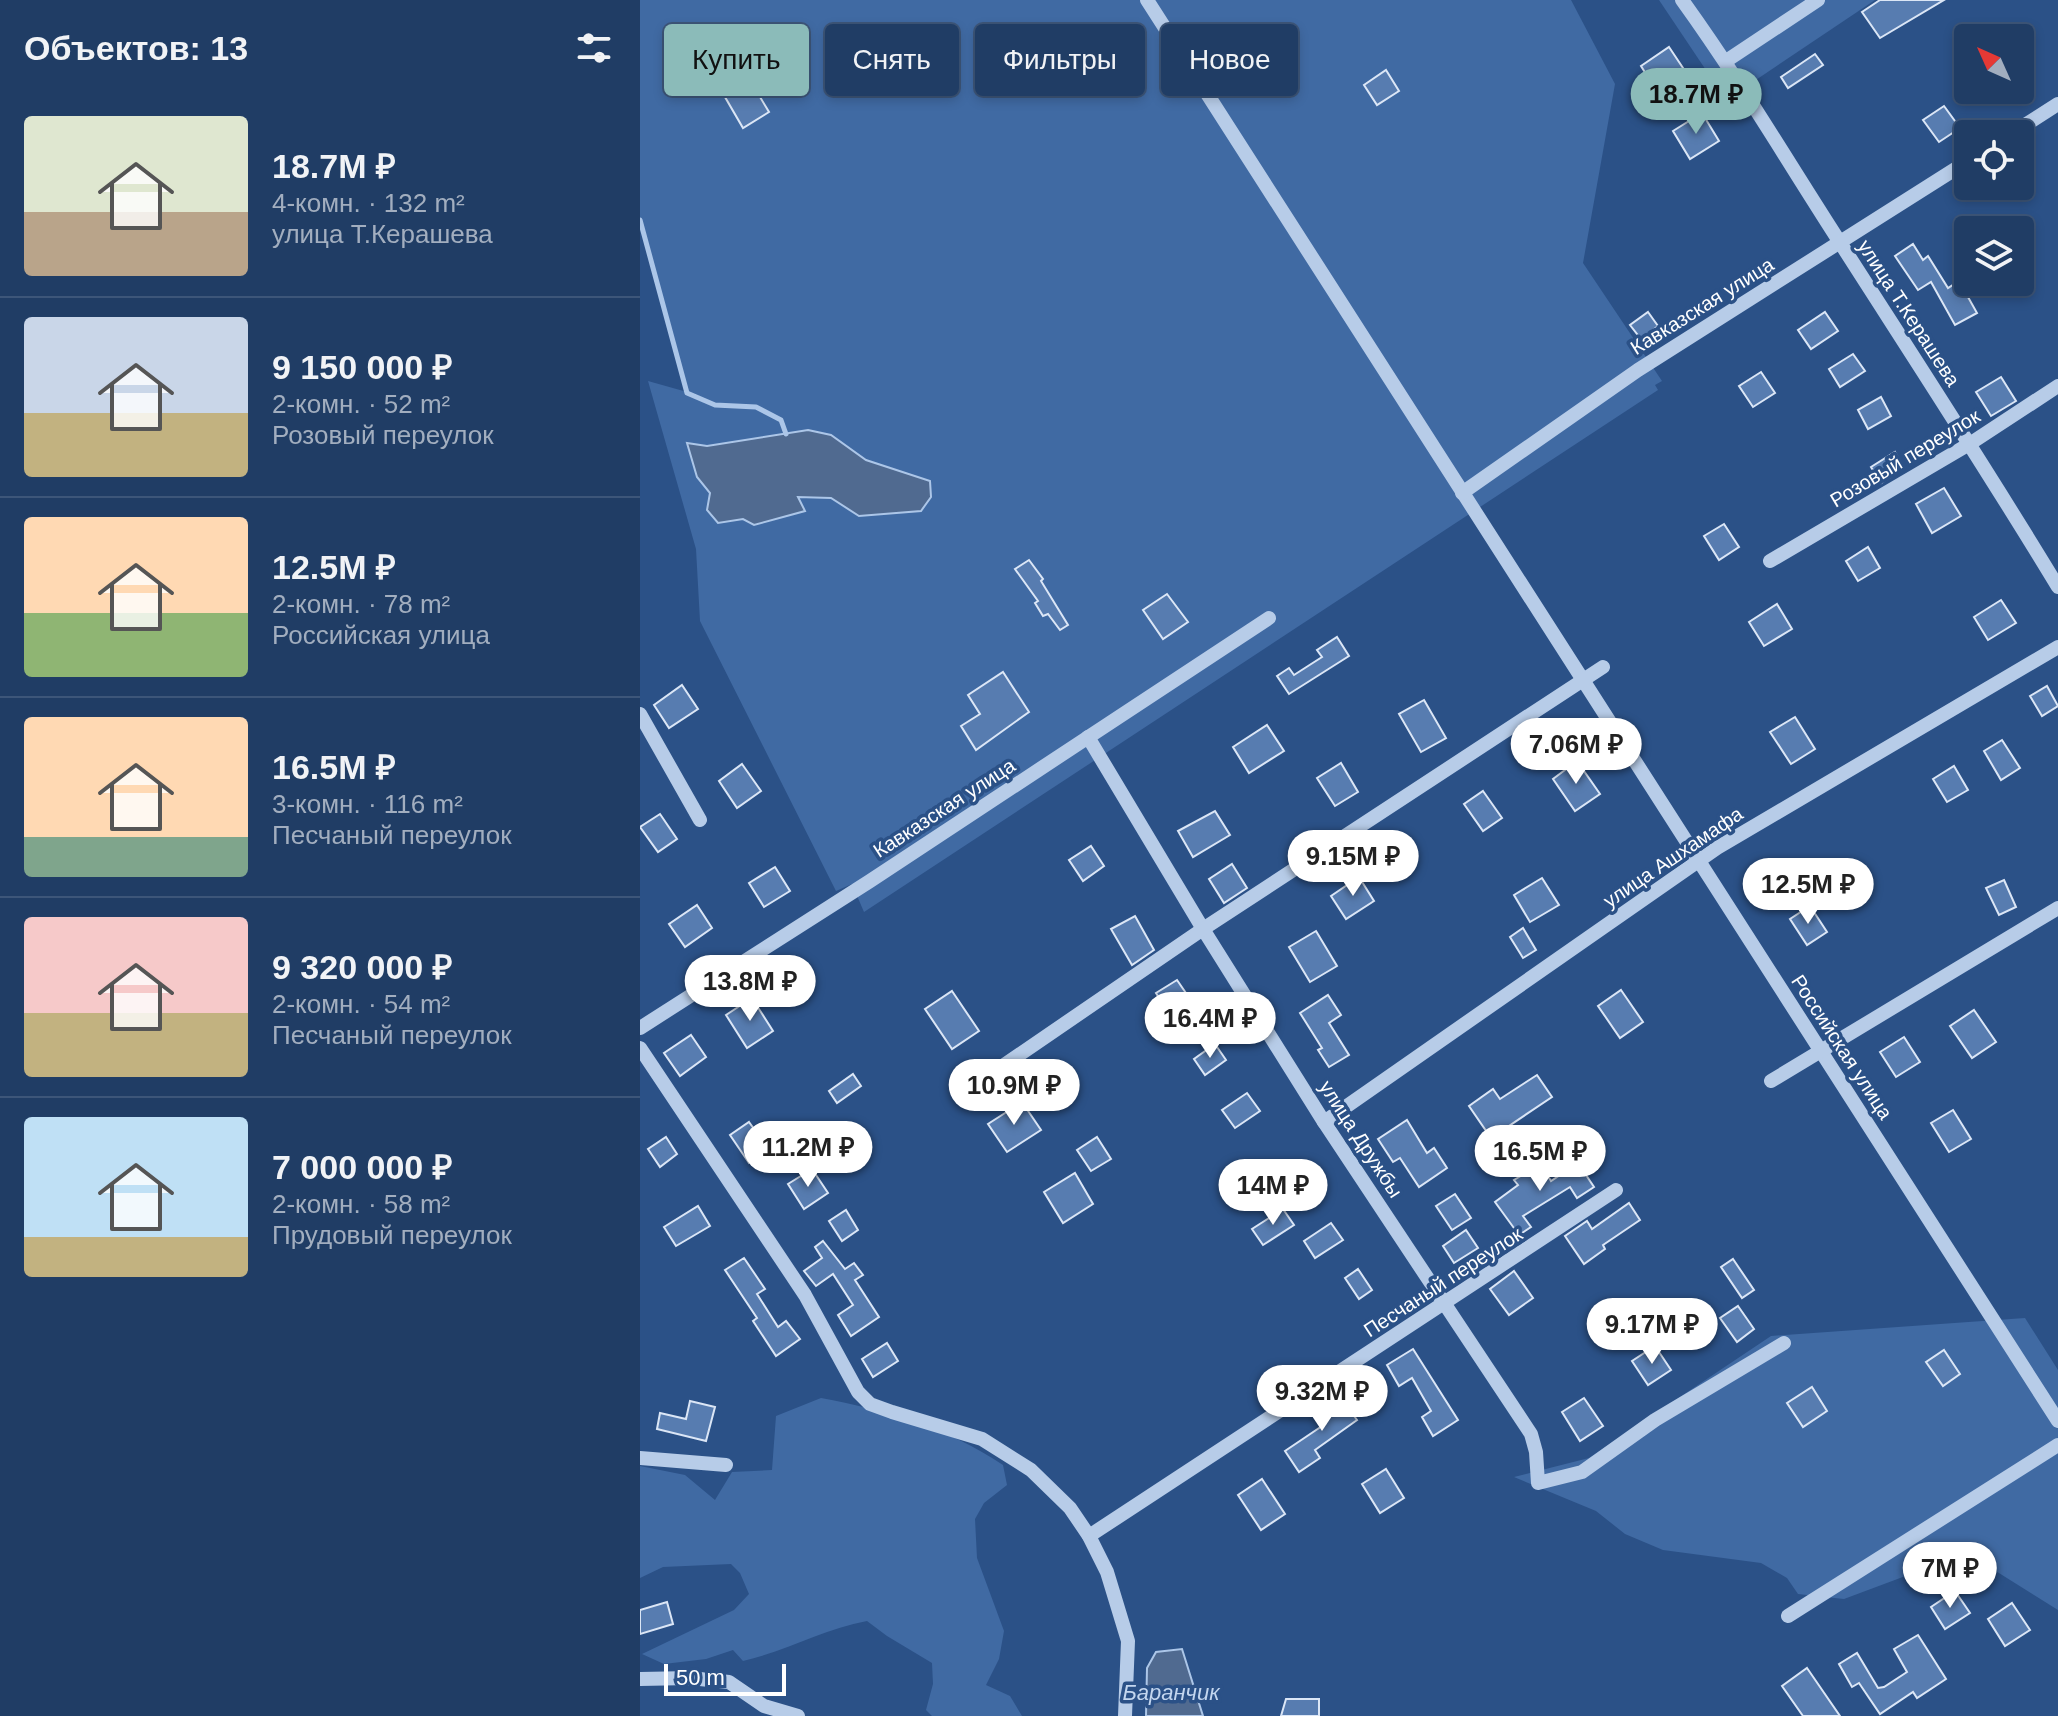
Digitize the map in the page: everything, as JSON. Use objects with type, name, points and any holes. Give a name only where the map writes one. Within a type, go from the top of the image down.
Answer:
[{"type":"street","name":"Российская улица","points":[[1147,0],[2058,1421]]},
{"type":"street","name":"улица Т.Керашева","points":[[1682,0],[1726,61],[1971,443],[2058,587]]},
{"type":"street","points":[[1726,61],[1818,0]]},
{"type":"street","points":[[2033,120],[2058,104]]},
{"type":"street","name":"Кавказcкая улица","points":[[1462,493],[1638,370],[1954,170]]},
{"type":"street","name":"Розовый переулок","points":[[1770,561],[1971,443],[2058,386]]},
{"type":"street","name":"Кавказcкая улица","points":[[640,1028],[870,881],[1269,618]]},
{"type":"street","name":"улица Ашхамафа","points":[[1324,1122],[1698,861],[2058,647]]},
{"type":"street","points":[[991,1074],[1203,929],[1603,667]]},
{"type":"street","points":[[640,714],[700,820]]},
{"type":"street","name":"улица Дружбы","points":[[1088,737],[1324,1122],[1531,1434],[1536,1452],[1538,1483],[1582,1472],[1655,1420],[1784,1343]]},
{"type":"street","points":[[1771,1081],[2058,908]]},
{"type":"street","points":[[640,1048],[805,1295],[858,1392],[870,1404],[982,1439],[1031,1470],[1070,1508],[1089,1536],[1107,1572],[1128,1641],[1125,1716]]},
{"type":"street","name":"Песчаный переулок","points":[[1089,1536],[1616,1190]]},
{"type":"street","points":[[1788,1616],[2058,1445]]},
{"type":"street","points":[[640,1458],[726,1465]]},
{"type":"street","points":[[640,1679],[690,1678],[729,1682],[764,1706],[798,1716]]},
{"type":"shaded area","points":[[640,0],[1571,0],[1615,84],[1583,263],[1662,381],[1655,385],[1658,390],[864,912],[852,884],[836,891],[700,621],[696,549],[648,381],[687,392],[640,220]]},
{"type":"shaded area","points":[[1659,0],[1875,0],[1726,100]]},
{"type":"shaded area","points":[[2025,1318],[2058,1370],[2058,1610],[1967,1553],[1844,1599],[1798,1594],[1787,1578],[1761,1563],[1663,1550],[1625,1534],[1596,1511],[1514,1477],[1589,1458],[1771,1336]]},
{"type":"shaded area","points":[[821,1398],[915,1422],[960,1441],[1003,1465],[1007,1485],[984,1503],[975,1519],[977,1558],[1004,1631],[999,1659],[986,1685],[1010,1696],[1022,1716],[932,1716],[926,1710],[933,1684],[932,1663],[867,1621],[743,1661],[733,1650],[706,1659],[664,1664],[642,1654],[734,1610],[749,1594],[740,1573],[731,1564],[663,1567],[640,1578],[640,1466],[685,1475],[715,1500],[732,1472],[772,1470],[776,1416]]},
{"type":"water","points":[[808,430],[831,435],[866,460],[930,481],[931,497],[921,511],[859,516],[831,498],[798,497],[805,511],[754,525],[743,519],[718,523],[707,510],[710,493],[697,477],[687,443],[707,446]]},
{"type":"water","name":"Баранчик","points":[[1182,1649],[1203,1716],[1146,1716],[1147,1668],[1156,1652]]},
{"type":"building","points":[[1880,0],[1944,0],[1880,38],[1862,12]]},
{"type":"building","points":[[1669,47],[1683,68],[1667,79],[1671,84],[1658,93],[1641,66]]},
{"type":"building","points":[[1815,54],[1823,65],[1788,88],[1781,77]]},
{"type":"building","points":[[1386,70],[1399,91],[1377,105],[1364,85]]},
{"type":"building","points":[[759,96],[769,112],[743,128],[725,97]]},
{"type":"building","points":[[1944,106],[1954,120],[1954,132],[1939,142],[1923,120]]},
{"type":"building","points":[[1702,113],[1719,141],[1690,159],[1673,131]]},
{"type":"building","points":[[1913,244],[1923,260],[1928,256],[1948,288],[1954,284],[1954,296],[1967,296],[1977,313],[1955,325],[1931,282],[1918,290],[1895,256]]},
{"type":"building","points":[[1648,312],[1658,326],[1641,339],[1630,325]]},
{"type":"building","points":[[1825,312],[1838,331],[1811,349],[1798,330]]},
{"type":"building","points":[[1853,354],[1865,371],[1840,387],[1829,369]]},
{"type":"building","points":[[1761,372],[1775,393],[1753,407],[1739,386]]},
{"type":"building","points":[[2001,377],[2016,401],[1991,416],[1976,392]]},
{"type":"building","points":[[1881,397],[1891,416],[1868,429],[1858,410]]},
{"type":"building","points":[[1895,452],[1904,468],[1881,483],[1871,467]]},
{"type":"building","points":[[1944,488],[1961,516],[1932,533],[1916,504]]},
{"type":"building","points":[[1724,524],[1739,547],[1719,560],[1704,536]]},
{"type":"building","points":[[1868,547],[1880,568],[1858,581],[1846,561]]},
{"type":"building","points":[[1029,560],[1068,625],[1060,630],[1048,614],[1043,616],[1035,603],[1038,601],[1015,569]]},
{"type":"building","points":[[1167,594],[1188,622],[1163,639],[1143,610]]},
{"type":"building","points":[[2001,600],[2016,623],[1988,640],[1974,617]]},
{"type":"building","points":[[1777,604],[1792,629],[1764,646],[1749,622]]},
{"type":"building","points":[[1337,637],[1349,656],[1289,694],[1277,676],[1289,668],[1294,675],[1322,657],[1317,650]]},
{"type":"building","points":[[1003,672],[1029,712],[976,750],[961,726],[980,714],[968,695]]},
{"type":"building","points":[[682,685],[698,709],[669,728],[654,705]]},
{"type":"building","points":[[2047,686],[2058,706],[2042,716],[2030,696]]},
{"type":"building","points":[[1424,700],[1446,738],[1421,752],[1399,714]]},
{"type":"building","points":[[1795,717],[1815,749],[1791,764],[1770,732]]},
{"type":"building","points":[[1267,725],[1284,751],[1249,773],[1233,747]]},
{"type":"building","points":[[2002,740],[2020,768],[2001,780],[1984,751]]},
{"type":"building","points":[[1577,761],[1600,794],[1575,811],[1553,779]]},
{"type":"building","points":[[1341,763],[1358,792],[1335,806],[1317,778]]},
{"type":"building","points":[[742,764],[761,791],[737,808],[719,781]]},
{"type":"building","points":[[1954,766],[1968,790],[1947,802],[1933,779]]},
{"type":"building","points":[[1483,791],[1502,818],[1483,831],[1464,804]]},
{"type":"building","points":[[1215,811],[1230,835],[1193,857],[1178,831]]},
{"type":"building","points":[[660,814],[677,839],[658,852],[640,827]]},
{"type":"building","points":[[1091,846],[1104,866],[1083,881],[1069,860]]},
{"type":"building","points":[[1232,864],[1247,888],[1224,903],[1209,879]]},
{"type":"building","points":[[775,867],[790,891],[764,907],[749,883]]},
{"type":"building","points":[[1359,877],[1374,901],[1346,919],[1331,896]]},
{"type":"building","points":[[1542,878],[1559,905],[1530,922],[1514,895]]},
{"type":"building","points":[[2004,880],[2016,907],[1999,915],[1986,888]]},
{"type":"building","points":[[697,905],[712,928],[685,947],[669,924]]},
{"type":"building","points":[[1810,906],[1827,932],[1807,945],[1790,919]]},
{"type":"building","points":[[1135,916],[1154,950],[1132,965],[1111,929]]},
{"type":"building","points":[[1523,928],[1536,950],[1523,958],[1510,937]]},
{"type":"building","points":[[1316,931],[1337,966],[1310,982],[1289,947]]},
{"type":"building","points":[[1177,980],[1190,999],[1169,1013],[1156,993]]},
{"type":"building","points":[[1621,990],[1643,1022],[1620,1038],[1598,1006]]},
{"type":"building","points":[[952,991],[979,1031],[952,1049],[925,1009]]},
{"type":"building","points":[[1328,995],[1341,1015],[1329,1023],[1349,1055],[1329,1067],[1318,1050],[1322,1048],[1300,1013]]},
{"type":"building","points":[[752,998],[773,1031],[747,1048],[726,1015]]},
{"type":"building","points":[[1974,1010],[1996,1042],[1972,1058],[1950,1026]]},
{"type":"building","points":[[691,1035],[706,1057],[680,1076],[664,1053]]},
{"type":"building","points":[[1904,1037],[1920,1062],[1896,1077],[1880,1052]]},
{"type":"building","points":[[1215,1044],[1226,1060],[1205,1075],[1194,1059]]},
{"type":"building","points":[[853,1074],[861,1086],[837,1103],[829,1091]]},
{"type":"building","points":[[1537,1075],[1552,1097],[1491,1138],[1469,1106],[1493,1089],[1500,1099]]},
{"type":"building","points":[[1247,1093],[1260,1111],[1235,1128],[1222,1110]]},
{"type":"building","points":[[1022,1102],[1041,1130],[1007,1152],[988,1124]]},
{"type":"building","points":[[1953,1110],[1971,1139],[1949,1152],[1931,1123]]},
{"type":"building","points":[[1407,1120],[1427,1153],[1434,1148],[1447,1168],[1419,1187],[1400,1158],[1393,1162],[1378,1139]]},
{"type":"building","points":[[749,1122],[769,1150],[749,1163],[730,1135]]},
{"type":"building","points":[[666,1137],[677,1154],[660,1167],[648,1149]]},
{"type":"building","points":[[1097,1137],[1111,1159],[1091,1171],[1077,1150]]},
{"type":"building","points":[[1578,1163],[1594,1187],[1577,1198],[1570,1187],[1523,1216],[1531,1227],[1519,1235],[1495,1202],[1518,1185],[1514,1180],[1541,1164],[1551,1181]]},
{"type":"building","points":[[812,1169],[828,1193],[804,1209],[788,1184]]},
{"type":"building","points":[[1075,1173],[1093,1204],[1063,1223],[1044,1192]]},
{"type":"building","points":[[1455,1194],[1471,1218],[1452,1230],[1436,1206]]},
{"type":"building","points":[[1629,1203],[1640,1220],[1603,1245],[1605,1249],[1584,1264],[1565,1236],[1587,1221],[1592,1229]]},
{"type":"building","points":[[698,1206],[710,1226],[676,1246],[664,1227]]},
{"type":"building","points":[[1283,1209],[1294,1225],[1263,1245],[1252,1229]]},
{"type":"building","points":[[846,1210],[858,1230],[842,1241],[829,1221]]},
{"type":"building","points":[[1331,1223],[1343,1240],[1315,1258],[1304,1241]]},
{"type":"building","points":[[1466,1230],[1478,1248],[1454,1263],[1443,1246]]},
{"type":"building","points":[[823,1241],[845,1269],[854,1263],[863,1275],[855,1280],[879,1317],[851,1336],[838,1315],[853,1305],[833,1274],[816,1286],[804,1271],[822,1258],[815,1247]]},
{"type":"building","points":[[744,1258],[765,1289],[757,1294],[778,1327],[786,1321],[800,1339],[776,1356],[753,1321],[757,1318],[725,1270]]},
{"type":"building","points":[[1733,1259],[1754,1290],[1742,1298],[1721,1267]]},
{"type":"building","points":[[1358,1269],[1372,1290],[1359,1299],[1345,1278]]},
{"type":"building","points":[[1514,1271],[1533,1298],[1509,1315],[1490,1289]]},
{"type":"building","points":[[1738,1306],[1754,1329],[1737,1342],[1720,1318]]},
{"type":"building","points":[[887,1343],[898,1361],[873,1377],[862,1359]]},
{"type":"building","points":[[1655,1346],[1671,1370],[1648,1385],[1632,1361]]},
{"type":"building","points":[[1413,1349],[1458,1420],[1433,1436],[1422,1417],[1431,1411],[1412,1378],[1399,1386],[1387,1365]]},
{"type":"building","points":[[1944,1350],[1960,1374],[1943,1386],[1926,1362]]},
{"type":"building","points":[[1812,1387],[1827,1411],[1803,1427],[1787,1403]]},
{"type":"building","points":[[1339,1395],[1357,1420],[1315,1450],[1320,1458],[1299,1472],[1285,1451],[1325,1424],[1316,1411]]},
{"type":"building","points":[[1584,1398],[1603,1426],[1580,1441],[1562,1412]]},
{"type":"building","points":[[690,1401],[715,1407],[706,1441],[657,1429],[660,1413],[686,1419]]},
{"type":"building","points":[[1386,1469],[1404,1498],[1380,1513],[1362,1484]]},
{"type":"building","points":[[1262,1479],[1285,1514],[1261,1530],[1238,1495]]},
{"type":"building","points":[[1955,1591],[1970,1613],[1945,1629],[1931,1607]]},
{"type":"building","points":[[667,1602],[673,1624],[640,1634],[640,1610]]},
{"type":"building","points":[[2012,1603],[2030,1630],[2005,1646],[1988,1619]]},
{"type":"building","points":[[1918,1635],[1946,1679],[1917,1698],[1913,1692],[1880,1714],[1859,1683],[1852,1687],[1839,1664],[1857,1653],[1878,1688],[1884,1687],[1907,1672],[1894,1649]]},
{"type":"building","points":[[1807,1668],[1840,1716],[1803,1716],[1782,1686]]},
{"type":"building","points":[[1286,1699],[1319,1699],[1319,1716],[1281,1716]]},
{"type":"waterway","points":[[640,220],[687,393],[715,405],[756,407],[781,420],[786,434]]}]
